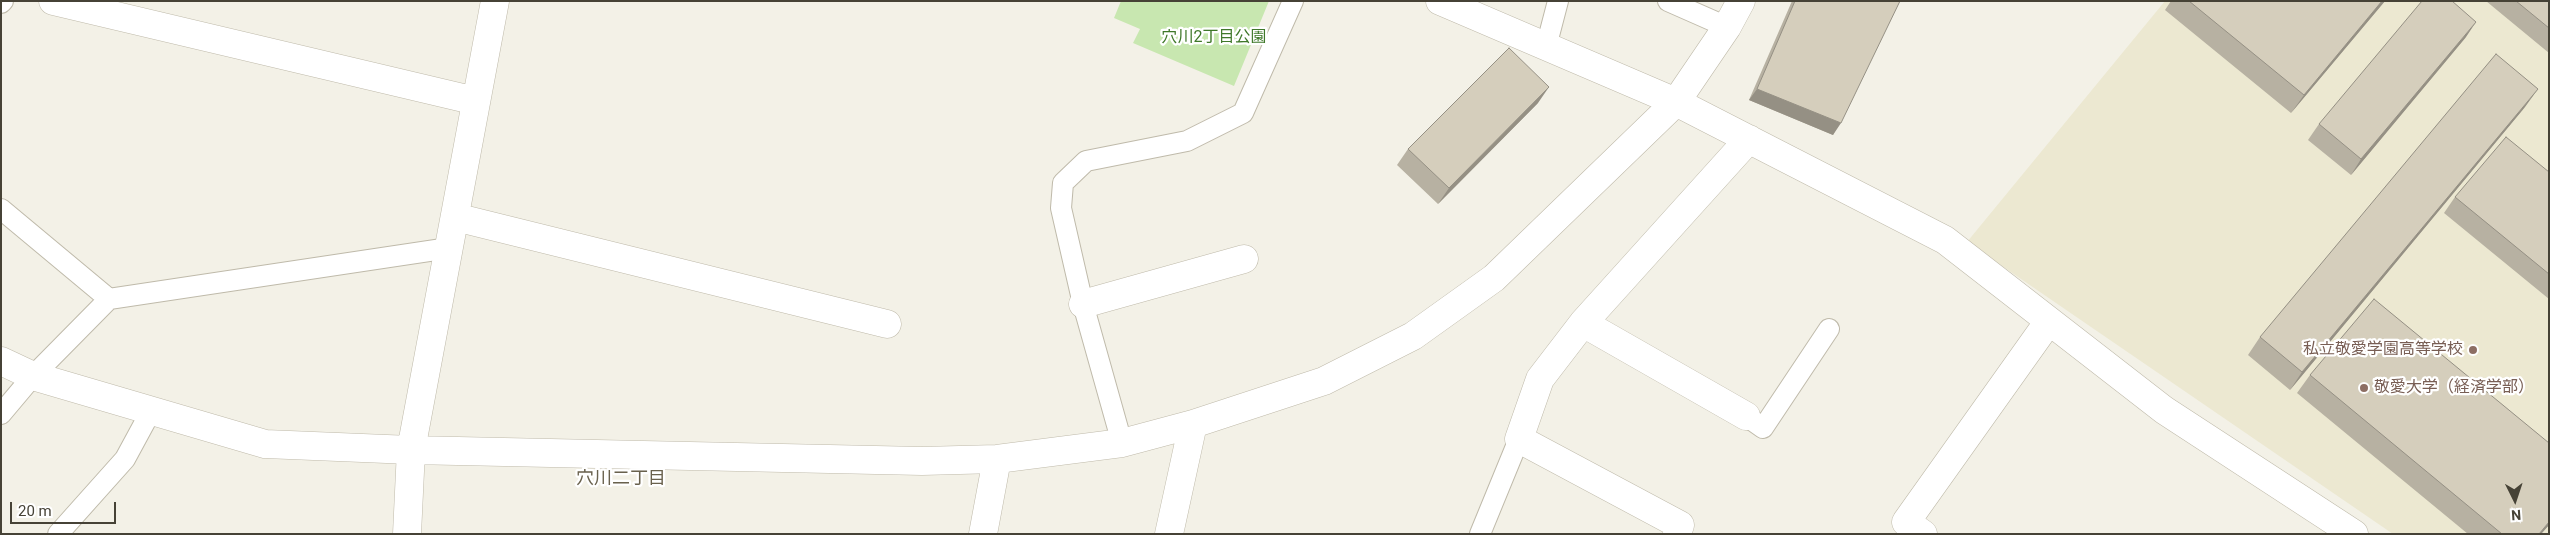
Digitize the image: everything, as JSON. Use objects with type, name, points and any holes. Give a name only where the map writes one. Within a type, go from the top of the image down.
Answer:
[{"type":"street","points":[[54,1],[476,101]]},
{"type":"street","points":[[407,534],[411,450],[495,1]]},
{"type":"street","points":[[1440,1],[1676,102],[1945,240],[2164,410],[2354,534]]},
{"type":"street","points":[[1,361],[33,376],[265,444],[411,450],[922,461],[997,459],[1122,444],[1193,424],[1324,382],[1413,336],[1494,278],[1676,102],[1727,27],[1741,1]]},
{"type":"street","points":[[1677,534],[1680,524],[1519,439],[1540,379],[1583,322],[1749,139]]},
{"type":"street","points":[[455,217],[888,324]]},
{"type":"street","points":[[1083,304],[1244,259]]},
{"type":"street","points":[[1923,534],[1906,522],[2049,321]]},
{"type":"street","points":[[1583,322],[1746,416]]},
{"type":"street","points":[[1169,534],[1193,424]]},
{"type":"street","points":[[983,534],[997,459]]},
{"type":"lane","points":[[1122,444],[1083,304],[1061,208],[1063,183],[1086,161],[1186,141],[1243,113],[1292,1]]},
{"type":"lane","points":[[1546,47],[1558,1]]},
{"type":"lane","points":[[1668,1],[1727,27]]},
{"type":"lane","points":[[1,209],[109,299]]},
{"type":"lane","points":[[1,414],[33,376],[109,299],[448,248]]},
{"type":"lane","points":[[1746,416],[1763,428],[1829,329]]},
{"type":"lane","points":[[58,534],[125,459],[151,411]]},
{"type":"lane","points":[[1480,534],[1519,439]]},
{"type":"shaded area","name":"敬愛大学（経済学部）","points":[[2165,1],[2549,1],[2549,534],[2393,534],[1967,242]]},
{"type":"green space","name":"穴川2丁目公園","points":[[1121,1],[1269,1],[1234,86],[1133,43],[1140,29],[1114,18]]},
{"type":"building","points":[[1795,1],[1900,1],[1841,123],[1757,89]]},
{"type":"building","points":[[2189,1],[2382,1],[2304,95]]},
{"type":"building","points":[[2422,1],[2452,1],[2476,22],[2361,159],[2319,124]]},
{"type":"building","points":[[2516,1],[2549,1],[2549,28]]},
{"type":"building","points":[[1509,48],[1549,87],[1449,188],[1408,149]]},
{"type":"building","points":[[2496,54],[2538,89],[2302,372],[2260,337]]},
{"type":"building","points":[[2506,137],[2549,172],[2549,274],[2455,197]]},
{"type":"building","points":[[2374,299],[2549,443],[2549,522],[2539,534],[2502,534],[2310,375]]},
{"type":"place","name":"私立敬愛学園高等学校","points":[[2473,350]]},
{"type":"place","name":"敬愛大学（経済学部）","points":[[2364,388]]},
{"type":"district","name":"穴川二丁目","points":[[621,479]]}]
